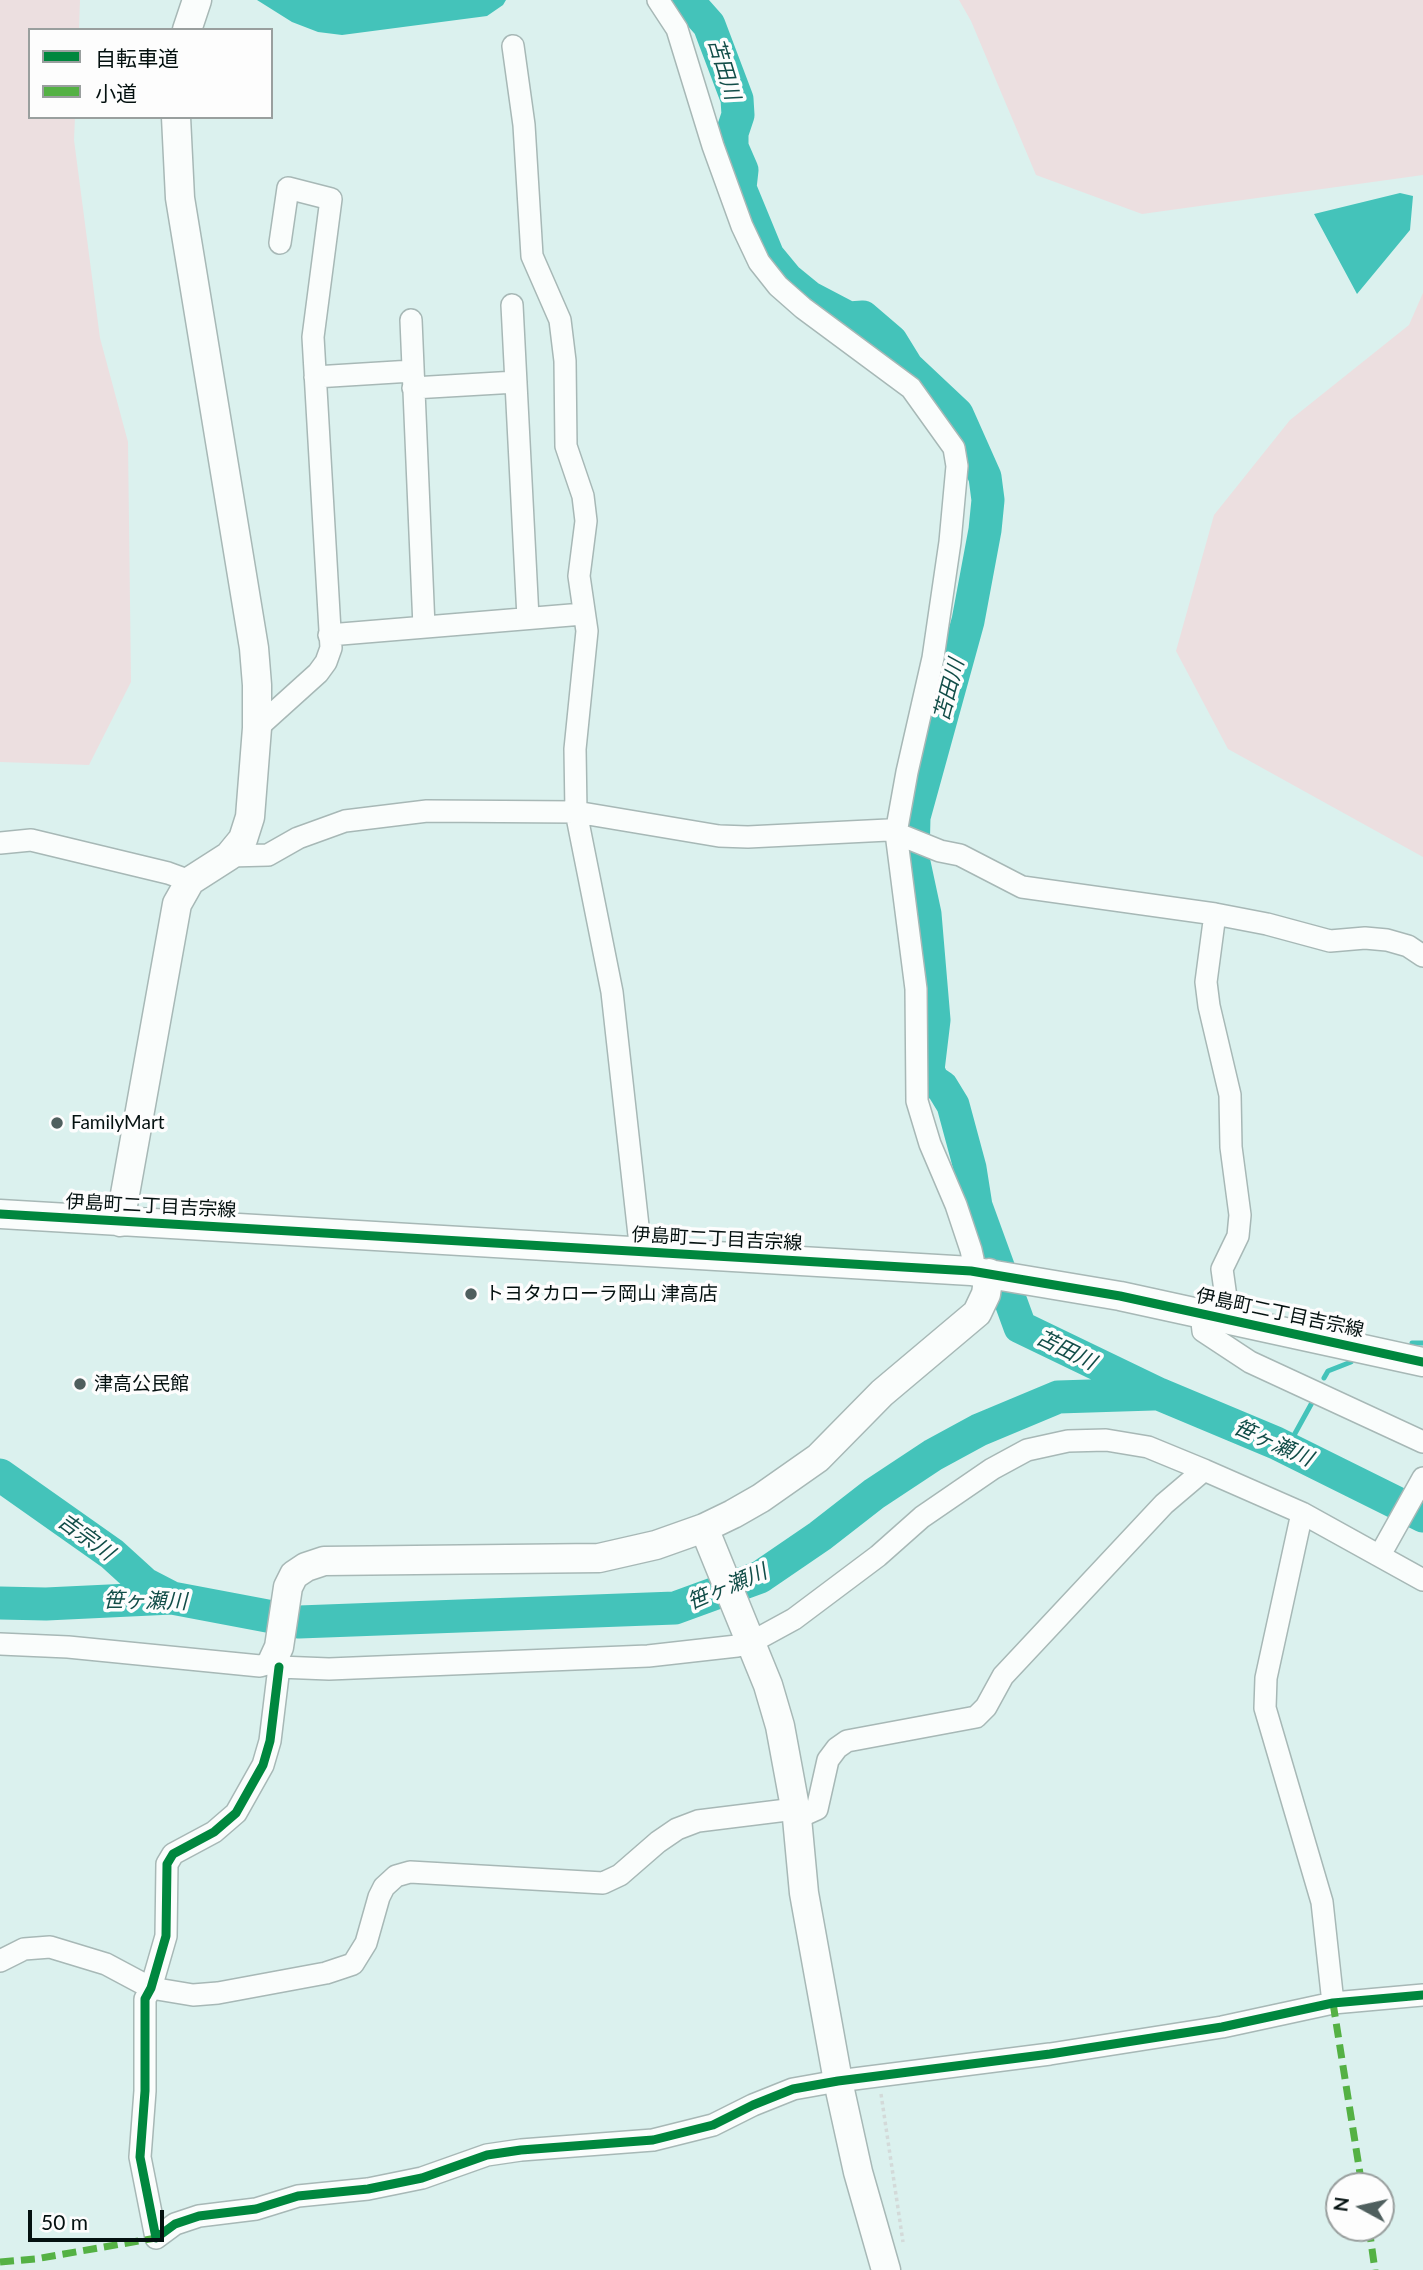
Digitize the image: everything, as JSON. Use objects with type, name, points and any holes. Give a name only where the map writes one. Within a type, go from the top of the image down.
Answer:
[{"type":"street","points":[[188,28],[197,0]]},
{"type":"street","points":[[658,0],[677,29],[713,146],[742,226],[759,262],[778,286],[803,308],[911,388],[954,449],[957,466],[947,568],[933,658],[907,772],[900,834],[916,989],[917,1101],[930,1144],[956,1205],[973,1259],[992,1274],[976,1313],[881,1393],[818,1458],[708,1537],[598,1558],[324,1562],[306,1567],[294,1575],[288,1587],[276,1660],[270,1741],[263,1765],[236,1812],[214,1832],[173,1854],[167,1864],[166,1936],[151,1988],[145,1999],[145,2091],[140,2157],[156,2238],[175,2224],[198,2216],[256,2209],[298,2196],[368,2189],[422,2178],[487,2155],[653,2140],[713,2125],[793,2089],[1196,2032],[1333,2003],[1423,1995]]},
{"type":"street","points":[[513,46],[524,125],[532,256],[561,320],[565,361],[566,446],[583,496],[586,521],[579,576],[587,631],[575,749],[576,812],[612,992],[640,1253]]},
{"type":"street","points":[[120,1222],[177,904],[190,881],[229,856],[243,839],[250,817],[257,727],[254,648],[180,198],[176,119]]},
{"type":"street","points":[[257,727],[318,673],[331,649],[313,337],[331,199],[288,188],[280,243]]},
{"type":"street","points":[[512,305],[528,618]]},
{"type":"street","points":[[411,320],[424,627]]},
{"type":"street","points":[[315,377],[516,382]]},
{"type":"street","points":[[329,635],[583,614]]},
{"type":"street","points":[[229,856],[268,855],[298,838],[345,821],[427,811],[576,812],[719,836],[888,830],[960,855],[1022,887],[1215,914],[1267,924],[1330,941],[1365,938],[1387,940],[1408,946],[1423,956]]},
{"type":"street","points":[[0,843],[31,840],[168,873],[190,881]]},
{"type":"street","points":[[1215,914],[1206,982],[1230,1096],[1231,1147],[1240,1215],[1238,1236],[1222,1269],[1229,1319]]},
{"type":"street","name":"伊島町二丁目吉宗線","points":[[0,1214],[992,1274],[1121,1296],[1423,1362]]},
{"type":"street","points":[[1201,1313],[1203,1331],[1250,1362],[1423,1442]]},
{"type":"street","points":[[0,1644],[68,1647],[260,1666],[276,1660],[329,1669],[687,1653],[749,1640],[794,1619],[878,1556],[922,1517],[992,1469],[1027,1450],[1068,1441],[1106,1440],[1148,1447],[1204,1469],[1382,1551],[1423,1580]]},
{"type":"street","points":[[0,1961],[24,1949],[50,1947],[106,1964],[151,1988],[193,1995],[218,1993],[326,1973],[353,1964],[366,1943],[379,1897],[384,1887],[396,1876],[410,1872],[604,1883],[620,1875],[677,1829],[698,1821],[796,1814],[817,1809],[828,1760],[836,1748],[847,1741],[976,1717],[986,1707],[1003,1676],[1164,1504],[1204,1469]]},
{"type":"street","points":[[1382,1551],[1423,1478]]},
{"type":"street","points":[[1302,1513],[1266,1678],[1265,1708],[1322,1902],[1333,2003]]},
{"type":"street","points":[[708,1537],[768,1685],[780,1726],[796,1814],[804,1893],[838,2081],[859,2172],[895,2262]]},
{"type":"path","points":[[878,2075],[895,2262]]},
{"type":"shaded area","points":[[0,0],[80,0],[79,28],[28,28],[28,119],[75,119],[74,140],[100,338],[128,442],[131,682],[89,765],[0,762]]},
{"type":"shaded area","points":[[959,0],[1423,0],[1423,175],[1142,214],[1036,175],[971,21]]},
{"type":"shaded area","points":[[1423,293],[1423,857],[1228,749],[1176,651],[1214,515],[1290,420],[1409,325]]},
{"type":"water","points":[[257,0],[506,0],[487,16],[342,35],[318,32],[292,22]]},
{"type":"water","points":[[1400,193],[1413,196],[1410,230],[1357,294],[1314,214]]},
{"type":"waterway","name":"苫田川","points":[[687,0],[709,25],[737,99],[738,115],[732,133],[732,147],[742,170],[740,188],[768,256],[787,279],[809,297],[849,318],[863,317],[891,341],[907,367],[957,414],[985,477],[988,500],[985,530],[968,621],[914,817],[913,858],[925,914],[934,1020],[928,1070],[933,1081],[942,1087],[953,1105],[970,1168],[976,1206],[1020,1327],[1159,1394],[1276,1443],[1423,1516]]},
{"type":"waterway","points":[[1412,1343],[1423,1343]]},
{"type":"waterway","points":[[1324,1378],[1328,1371],[1351,1362]]},
{"type":"waterway","name":"笹ヶ瀬川","points":[[0,1603],[46,1604],[172,1598],[299,1622],[675,1608],[760,1577],[820,1536],[874,1494],[933,1455],[979,1430],[1058,1397],[1153,1394]]},
{"type":"waterway","points":[[1287,1448],[1314,1399]]},
{"type":"waterway","name":"吉宗川","points":[[0,1475],[112,1554],[145,1584],[172,1598]]},
{"type":"marked path","points":[[1333,2003],[1360,2172]]},
{"type":"marked path","points":[[0,2262],[35,2259],[156,2238]]},
{"type":"marked path","points":[[1371,2242],[1375,2270]]},
{"type":"cycle path","points":[[0,1214],[971,1271],[1120,1296],[1423,1362]]},
{"type":"cycle path","points":[[279,1667],[270,1741],[263,1765],[236,1813],[214,1832],[173,1854],[167,1864],[166,1936],[151,1988],[145,1999],[145,2091],[140,2157],[156,2238],[175,2224],[199,2216],[256,2209],[298,2196],[368,2189],[422,2178],[487,2155],[653,2140],[713,2125],[793,2089],[1050,2054],[1222,2027],[1333,2003],[1423,1995]]},
{"type":"place","name":"FamilyMart","points":[[57,1123]]},
{"type":"place","name":"トヨタカローラ岡山 津高店","points":[[471,1294]]},
{"type":"place","name":"津高公民館","points":[[80,1384]]}]
